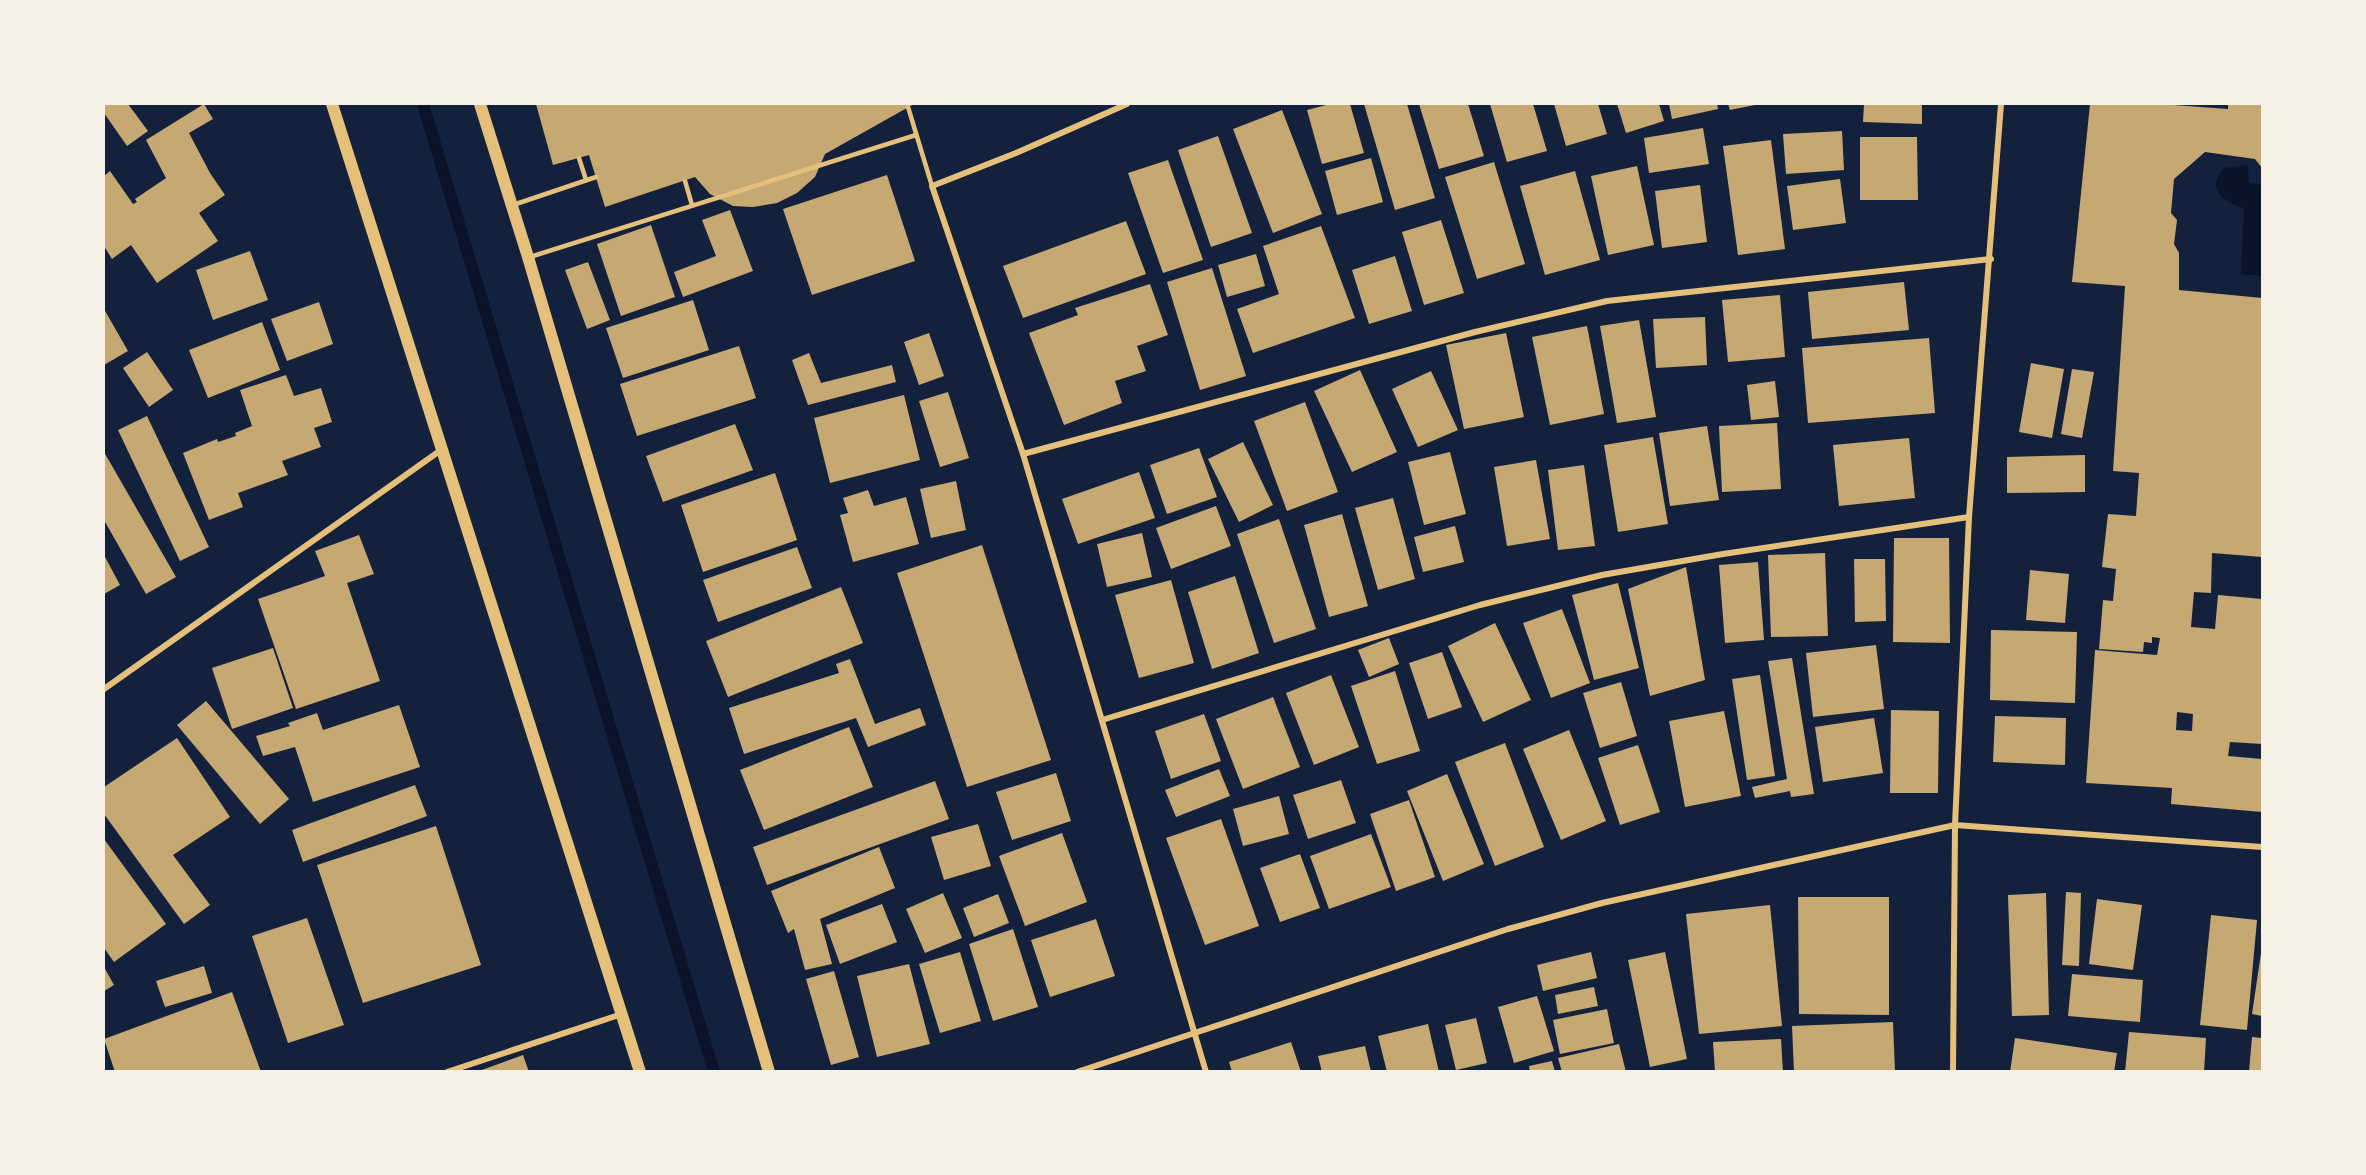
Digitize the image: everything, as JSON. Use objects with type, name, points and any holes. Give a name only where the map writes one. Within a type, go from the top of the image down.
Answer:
[{"type":"main road","points":[[332,104],[640,1071]]},
{"type":"main road","points":[[480,104],[528,257],[769,1071]]},
{"type":"street","points":[[1134,104],[1125,105],[1016,153],[932,186],[1023,454],[1206,1071]]},
{"type":"street","points":[[1953,1071],[1955,825],[1969,517],[1991,259],[2001,104]]},
{"type":"street","points":[[1023,454],[1463,335],[1607,301],[1991,259]]},
{"type":"street","points":[[104,689],[441,450]]},
{"type":"street","points":[[1102,720],[1480,605],[1602,575],[1723,554],[1969,517]]},
{"type":"street","points":[[1077,1071],[1497,932],[1602,903],[1955,825],[2262,847]]},
{"type":"street","points":[[447,1071],[622,1014]]},
{"type":"lane","points":[[908,107],[932,186]]},
{"type":"lane","points":[[528,257],[916,135]]},
{"type":"lane","points":[[579,158],[586,180]]},
{"type":"lane","points":[[511,206],[596,177]]},
{"type":"lane","points":[[685,181],[692,205]]},
{"type":"water","points":[[2248,165],[2249,183],[2262,185],[2262,276],[2241,274],[2244,209],[2224,199],[2219,194],[2216,183],[2224,168]]},
{"type":"building","points":[[104,104],[128,104],[148,131],[127,146],[104,113]]},
{"type":"building","points":[[204,104],[213,119],[189,133],[210,173],[225,195],[199,213],[218,241],[157,283],[131,245],[112,259],[104,246],[104,176],[110,171],[133,204],[137,202],[135,199],[166,178],[146,140]]},
{"type":"building","points":[[536,104],[914,104],[825,154],[815,177],[797,193],[777,203],[753,207],[733,206],[710,194],[695,177],[605,207],[589,155],[553,165]]},
{"type":"building","points":[[1330,104],[1350,104],[1364,153],[1322,164],[1307,110]]},
{"type":"building","points":[[1364,104],[1407,104],[1435,198],[1395,210]]},
{"type":"building","points":[[1419,104],[1468,104],[1484,156],[1439,169]]},
{"type":"building","points":[[1490,104],[1533,104],[1547,151],[1507,162]]},
{"type":"building","points":[[1554,104],[1598,104],[1607,134],[1566,146]]},
{"type":"building","points":[[1617,104],[1659,104],[1664,121],[1626,133]]},
{"type":"building","points":[[1669,104],[1717,104],[1718,109],[1672,119]]},
{"type":"building","points":[[1728,104],[1755,104],[1755,105],[1730,110]]},
{"type":"building","points":[[1864,104],[1922,104],[1922,124],[1863,122]]},
{"type":"building","points":[[2090,104],[2160,104],[2228,109],[2228,104],[2262,104],[2262,168],[2255,159],[2205,152],[2174,179],[2171,213],[2177,220],[2174,244],[2179,253],[2179,290],[2262,298],[2262,557],[2212,553],[2211,593],[2194,592],[2191,627],[2215,629],[2218,595],[2262,599],[2262,744],[2230,742],[2228,756],[2262,759],[2262,812],[2171,804],[2172,788],[2086,783],[2095,650],[2157,655],[2160,638],[2152,637],[2152,643],[2144,642],[2143,652],[2099,649],[2103,600],[2113,601],[2116,569],[2102,567],[2108,514],[2136,516],[2139,473],[2113,471],[2125,286],[2072,282]],"holes":[[[2177,712],[2193,714],[2192,731],[2176,730]]]},
{"type":"building","points":[[1282,110],[1322,214],[1273,233],[1233,129]]},
{"type":"building","points":[[1703,128],[1709,164],[1649,173],[1644,138]]},
{"type":"building","points":[[1842,131],[1844,170],[1786,174],[1783,134]]},
{"type":"building","points":[[1218,136],[1252,233],[1211,247],[1178,150]]},
{"type":"building","points":[[1860,137],[1917,137],[1918,200],[1860,200]]},
{"type":"building","points":[[1771,140],[1785,249],[1738,255],[1723,146]]},
{"type":"building","points":[[1371,158],[1383,202],[1337,215],[1325,171]]},
{"type":"building","points":[[1168,160],[1203,260],[1163,273],[1128,173]]},
{"type":"building","points":[[1494,162],[1525,264],[1477,279],[1445,177]]},
{"type":"building","points":[[1637,166],[1654,245],[1608,255],[1591,176]]},
{"type":"building","points":[[1575,171],[1600,260],[1545,275],[1520,186]]},
{"type":"building","points":[[887,175],[915,261],[812,295],[783,209]]},
{"type":"building","points":[[1840,179],[1846,223],[1793,230],[1787,186]]},
{"type":"building","points":[[1700,185],[1707,242],[1662,248],[1655,191]]},
{"type":"building","points":[[730,210],[753,271],[683,297],[674,272],[716,256],[702,220]]},
{"type":"building","points":[[1441,220],[1464,293],[1424,305],[1402,232]]},
{"type":"building","points":[[1126,221],[1146,274],[1023,318],[1003,266]]},
{"type":"building","points":[[651,225],[675,297],[621,316],[597,244]]},
{"type":"building","points":[[1321,226],[1355,318],[1253,353],[1237,309],[1279,294],[1263,246]]},
{"type":"building","points":[[250,251],[268,300],[213,320],[196,270]]},
{"type":"building","points":[[1256,254],[1265,286],[1227,297],[1218,265]]},
{"type":"building","points":[[1395,256],[1412,311],[1369,324],[1352,270]]},
{"type":"building","points":[[588,262],[610,320],[587,329],[565,270]]},
{"type":"building","points":[[1212,268],[1246,376],[1200,390],[1167,282]]},
{"type":"building","points":[[1904,282],[1909,330],[1812,339],[1808,292]]},
{"type":"building","points":[[1150,284],[1168,335],[1137,346],[1146,371],[1115,381],[1122,403],[1064,425],[1029,333],[1078,315],[1075,308]]},
{"type":"building","points":[[1780,295],[1785,357],[1728,362],[1722,300]]},
{"type":"building","points":[[693,300],[709,350],[623,378],[606,328]]},
{"type":"building","points":[[319,302],[333,344],[287,361],[271,319]]},
{"type":"building","points":[[104,309],[128,351],[104,365]]},
{"type":"building","points":[[1705,317],[1707,365],[1656,368],[1653,319]]},
{"type":"building","points":[[1639,320],[1656,417],[1617,423],[1600,326]]},
{"type":"building","points":[[262,322],[280,370],[208,398],[189,350]]},
{"type":"building","points":[[1587,326],[1604,414],[1550,425],[1532,337]]},
{"type":"building","points":[[929,333],[944,376],[919,385],[904,342]]},
{"type":"building","points":[[1506,333],[1524,417],[1464,429],[1446,345]]},
{"type":"building","points":[[1929,338],[1935,413],[1808,423],[1802,348]]},
{"type":"building","points":[[739,346],[756,398],[637,436],[620,384]]},
{"type":"building","points":[[147,352],[173,390],[149,407],[123,368]]},
{"type":"building","points":[[809,353],[821,383],[892,365],[896,382],[808,405],[792,360]]},
{"type":"building","points":[[2031,363],[2064,369],[2052,438],[2019,432]]},
{"type":"building","points":[[2072,369],[2094,372],[2082,438],[2061,434]]},
{"type":"building","points":[[1360,370],[1397,452],[1352,472],[1314,391]]},
{"type":"building","points":[[1431,371],[1458,430],[1418,447],[1392,389]]},
{"type":"building","points":[[286,375],[294,396],[321,388],[332,422],[314,428],[321,447],[282,461],[288,475],[238,493],[243,507],[209,520],[183,453],[217,439],[218,442],[236,436],[235,433],[252,426],[240,390]]},
{"type":"building","points":[[1775,381],[1779,417],[1751,420],[1747,385]]},
{"type":"building","points":[[948,392],[969,458],[940,467],[919,401]]},
{"type":"building","points":[[904,395],[920,460],[830,483],[814,418]]},
{"type":"building","points":[[1305,402],[1338,492],[1287,511],[1254,421]]},
{"type":"building","points":[[147,416],[209,547],[180,561],[118,430]]},
{"type":"building","points":[[1777,423],[1781,489],[1722,492],[1719,426]]},
{"type":"building","points":[[735,424],[753,470],[663,502],[646,456]]},
{"type":"building","points":[[1707,426],[1719,500],[1670,506],[1659,433]]},
{"type":"building","points":[[1653,437],[1668,524],[1618,532],[1604,445]]},
{"type":"building","points":[[1909,438],[1915,498],[1839,506],[1833,445]]},
{"type":"building","points":[[1243,442],[1273,505],[1239,522],[1208,459]]},
{"type":"building","points":[[1199,448],[1217,497],[1167,514],[1150,465]]},
{"type":"building","points":[[104,452],[176,577],[146,594],[104,520]]},
{"type":"building","points":[[1450,452],[1466,514],[1424,525],[1408,462]]},
{"type":"building","points":[[2085,455],[2085,492],[2007,493],[2007,457]]},
{"type":"building","points":[[1536,460],[1550,539],[1507,546],[1494,467]]},
{"type":"building","points":[[1584,465],[1595,546],[1558,550],[1548,470]]},
{"type":"building","points":[[1139,472],[1155,518],[1078,544],[1062,499]]},
{"type":"building","points":[[775,473],[797,540],[703,572],[681,505]]},
{"type":"building","points":[[956,481],[966,530],[931,538],[920,489]]},
{"type":"building","points":[[868,490],[874,506],[906,497],[919,544],[853,562],[840,515],[848,513],[843,498]]},
{"type":"building","points":[[1393,498],[1415,579],[1378,590],[1355,508]]},
{"type":"building","points":[[1216,506],[1231,546],[1171,569],[1156,528]]},
{"type":"building","points":[[1342,514],[1368,606],[1329,617],[1304,525]]},
{"type":"building","points":[[1279,519],[1316,629],[1274,643],[1237,534]]},
{"type":"building","points":[[1455,526],[1464,562],[1423,572],[1414,537]]},
{"type":"building","points":[[1142,533],[1152,577],[1107,587],[1097,544]]},
{"type":"building","points":[[359,535],[374,574],[347,583],[380,681],[296,709],[258,599],[325,576],[315,551]]},
{"type":"building","points":[[1894,538],[1949,538],[1950,643],[1893,642]]},
{"type":"building","points":[[982,545],[1051,760],[967,787],[897,573]]},
{"type":"building","points":[[797,547],[812,588],[718,622],[703,580]]},
{"type":"building","points":[[1825,553],[1828,636],[1771,637],[1768,555]]},
{"type":"building","points":[[104,555],[120,585],[104,594]]},
{"type":"building","points":[[1854,559],[1885,559],[1886,621],[1855,622]]},
{"type":"building","points":[[1758,562],[1764,640],[1725,643],[1719,565]]},
{"type":"building","points":[[1686,567],[1705,680],[1650,696],[1628,589]]},
{"type":"building","points":[[2030,570],[2069,574],[2065,623],[2026,620]]},
{"type":"building","points":[[1235,576],[1259,653],[1212,669],[1188,592]]},
{"type":"building","points":[[1171,580],[1194,663],[1139,678],[1115,595]]},
{"type":"building","points":[[1618,583],[1639,668],[1594,680],[1572,595]]},
{"type":"building","points":[[841,587],[863,643],[728,697],[706,641]]},
{"type":"building","points":[[1562,609],[1590,683],[1551,698],[1523,623]]},
{"type":"building","points":[[1495,623],[1531,700],[1483,722],[1448,646]]},
{"type":"building","points":[[1991,630],[2077,632],[2075,703],[1990,700]]},
{"type":"building","points":[[1389,638],[1399,664],[1369,677],[1358,650]]},
{"type":"building","points":[[1876,645],[1884,709],[1813,717],[1806,653]]},
{"type":"building","points":[[273,648],[293,708],[232,729],[212,668]]},
{"type":"building","points":[[1442,652],[1462,707],[1428,719],[1409,663]]},
{"type":"building","points":[[1792,658],[1814,794],[1791,797],[1790,791],[1755,798],[1752,787],[1787,779],[1768,661]]},
{"type":"building","points":[[850,659],[875,724],[920,708],[926,725],[868,747],[856,718],[744,754],[729,708],[839,673],[836,664]]},
{"type":"building","points":[[1395,671],[1420,751],[1377,764],[1351,686]]},
{"type":"building","points":[[1331,675],[1359,747],[1314,765],[1286,693]]},
{"type":"building","points":[[1760,675],[1775,776],[1747,780],[1732,679]]},
{"type":"building","points":[[1621,682],[1637,736],[1600,748],[1583,693]]},
{"type":"building","points":[[1273,697],[1300,767],[1243,789],[1216,719]]},
{"type":"building","points":[[206,701],[289,799],[260,824],[177,725]]},
{"type":"building","points":[[399,705],[420,767],[313,802],[295,747],[263,756],[256,736],[290,726],[288,723],[317,713],[323,730]]},
{"type":"building","points":[[1891,710],[1939,711],[1938,793],[1890,793]]},
{"type":"building","points":[[1724,711],[1741,796],[1685,807],[1669,721]]},
{"type":"building","points":[[1204,714],[1221,761],[1171,779],[1155,731]]},
{"type":"building","points":[[1995,716],[2066,718],[2065,765],[1993,762]]},
{"type":"building","points":[[1874,718],[1883,773],[1823,782],[1815,727]]},
{"type":"building","points":[[849,727],[873,787],[764,830],[740,770]]},
{"type":"building","points":[[1569,730],[1606,821],[1561,840],[1523,749]]},
{"type":"building","points":[[177,738],[230,817],[173,855],[210,905],[184,924],[104,814],[104,787]]},
{"type":"building","points":[[1505,743],[1544,847],[1495,866],[1455,762]]},
{"type":"building","points":[[1638,745],[1660,812],[1620,825],[1598,758]]},
{"type":"building","points":[[1219,769],[1230,796],[1176,817],[1165,790]]},
{"type":"building","points":[[1056,773],[1071,821],[1012,840],[996,792]]},
{"type":"building","points":[[1447,774],[1484,864],[1443,881],[1407,791]]},
{"type":"building","points":[[1341,780],[1356,823],[1308,839],[1293,795]]},
{"type":"building","points":[[935,781],[949,819],[767,885],[753,847]]},
{"type":"building","points":[[415,785],[427,816],[303,862],[292,830]]},
{"type":"building","points":[[1279,796],[1289,834],[1243,846],[1233,809]]},
{"type":"building","points":[[1409,800],[1435,877],[1396,891],[1370,814]]},
{"type":"building","points":[[1221,819],[1259,926],[1205,945],[1166,838]]},
{"type":"building","points":[[978,824],[991,866],[944,880],[931,837]]},
{"type":"building","points":[[436,826],[481,965],[363,1003],[317,865]]},
{"type":"building","points":[[1062,833],[1087,902],[1025,926],[999,856]]},
{"type":"building","points":[[1371,834],[1391,887],[1329,909],[1310,856]]},
{"type":"building","points":[[104,839],[166,924],[114,962],[104,948]]},
{"type":"building","points":[[879,847],[895,888],[820,919],[832,964],[805,970],[794,929],[788,933],[771,891]]},
{"type":"building","points":[[1300,854],[1320,908],[1280,922],[1260,868]]},
{"type":"building","points":[[2066,892],[2081,893],[2079,966],[2062,965]]},
{"type":"building","points":[[943,893],[962,938],[925,953],[906,909]]},
{"type":"building","points":[[2046,893],[2049,1015],[2012,1016],[2008,895]]},
{"type":"building","points":[[998,894],[1009,923],[974,937],[963,908]]},
{"type":"building","points":[[1798,897],[1889,897],[1889,1015],[1799,1014]]},
{"type":"building","points":[[2097,899],[2142,905],[2133,970],[2089,964]]},
{"type":"building","points":[[882,904],[897,942],[840,964],[826,925]]},
{"type":"building","points":[[1770,905],[1782,1026],[1699,1034],[1686,914]]},
{"type":"building","points":[[2211,915],[2257,920],[2247,1030],[2200,1025]]},
{"type":"building","points":[[307,918],[344,1025],[288,1043],[252,936]]},
{"type":"building","points":[[1096,919],[1115,976],[1050,997],[1031,940]]},
{"type":"building","points":[[1013,929],[1038,1007],[993,1021],[969,944]]},
{"type":"building","points":[[960,952],[981,1021],[940,1033],[919,964]]},
{"type":"building","points":[[1591,952],[1597,978],[1543,991],[1537,965]]},
{"type":"building","points":[[1665,952],[1687,1059],[1650,1067],[1628,960]]},
{"type":"building","points":[[2262,953],[2262,1016],[2252,1014]]},
{"type":"building","points":[[909,964],[930,1044],[877,1057],[857,976]]},
{"type":"building","points":[[204,966],[212,993],[165,1007],[156,981]]},
{"type":"building","points":[[104,967],[114,985],[104,991]]},
{"type":"building","points":[[834,971],[859,1057],[831,1065],[806,979]]},
{"type":"building","points":[[2072,974],[2143,980],[2140,1022],[2068,1016]]},
{"type":"building","points":[[1594,987],[1598,1006],[1558,1014],[1555,995]]},
{"type":"building","points":[[232,992],[261,1072],[115,1072],[104,1039]]},
{"type":"building","points":[[1537,996],[1554,1051],[1514,1063],[1498,1007]]},
{"type":"building","points":[[1607,1009],[1614,1043],[1560,1054],[1553,1020]]},
{"type":"building","points":[[1476,1018],[1487,1063],[1456,1070],[1445,1025]]},
{"type":"building","points":[[1893,1022],[1895,1072],[1794,1072],[1792,1026]]},
{"type":"building","points":[[1428,1024],[1439,1072],[1387,1072],[1378,1036]]},
{"type":"building","points":[[2129,1032],[2206,1038],[2204,1072],[2125,1072]]},
{"type":"building","points":[[2252,1037],[2262,1038],[2262,1072],[2249,1072]]},
{"type":"building","points":[[2015,1038],[2117,1053],[2114,1072],[2010,1072]]},
{"type":"building","points":[[1781,1039],[1783,1072],[1715,1072],[1713,1042]]},
{"type":"building","points":[[1291,1042],[1301,1072],[1232,1072],[1229,1062]]},
{"type":"building","points":[[1619,1044],[1626,1072],[1562,1072],[1558,1058]]},
{"type":"building","points":[[1365,1046],[1371,1072],[1322,1072],[1318,1056]]},
{"type":"building","points":[[523,1055],[529,1072],[479,1072],[479,1071]]},
{"type":"building","points":[[1552,1061],[1555,1072],[1530,1072],[1529,1066]]},
{"type":"waterway","points":[[423,104],[714,1072]]}]
